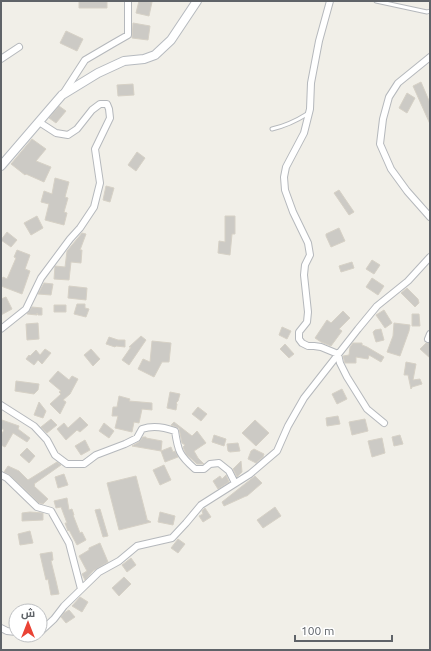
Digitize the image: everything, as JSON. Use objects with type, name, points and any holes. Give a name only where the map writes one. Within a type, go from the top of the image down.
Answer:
[{"type":"street","points":[[1,166],[62,95],[85,60],[128,35],[128,1]]},
{"type":"street","points":[[62,95],[98,73],[124,61],[144,59],[155,55],[171,40],[197,1]]},
{"type":"street","points":[[330,1],[319,41],[311,83],[310,109],[304,133],[286,166],[284,177],[286,190],[293,212],[308,244],[310,255],[305,265],[304,275],[308,312],[307,322],[299,332],[299,339],[302,343],[308,346],[321,347],[338,354]]},
{"type":"street","points":[[1,59],[19,47]]},
{"type":"street","points":[[430,57],[398,83],[389,97],[383,119],[380,144],[391,169],[406,191],[430,217]]},
{"type":"street","points":[[1,329],[26,309],[41,278],[80,228],[94,207],[100,183],[96,149],[110,118],[110,109],[107,104],[100,104],[92,110],[77,129],[68,135],[56,133],[39,122]]},
{"type":"street","points":[[48,625],[64,606],[99,572],[119,561],[137,546],[172,538],[186,524],[201,505],[250,474],[277,451],[288,426],[304,398],[338,354],[377,306],[408,280],[430,257]]},
{"type":"street","points":[[338,354],[344,373],[367,409],[384,423]]},
{"type":"street","points":[[1,405],[34,426],[47,440],[55,455],[67,464],[84,464],[96,456],[137,438],[142,429],[148,427],[163,427],[175,430],[178,450],[185,460],[195,469],[204,469],[210,464],[219,463],[229,471],[235,483]]},
{"type":"street","points":[[1,476],[7,478],[37,507],[51,511],[69,543],[81,589]]},
{"type":"lane","points":[[376,1],[428,12],[430,11]]},
{"type":"lane","points":[[272,129],[282,127],[309,113]]},
{"type":"building","points":[[79,1],[107,1],[107,8],[79,8]]},
{"type":"building","points":[[139,1],[152,2],[149,16],[136,13]]},
{"type":"building","points":[[133,23],[150,26],[148,40],[132,38]]},
{"type":"building","points":[[66,31],[83,39],[77,51],[60,43]]},
{"type":"building","points":[[421,82],[430,103],[430,124],[413,86]]},
{"type":"building","points":[[133,84],[134,95],[118,96],[117,85]]},
{"type":"building","points":[[407,93],[415,98],[407,113],[399,108]]},
{"type":"building","points":[[59,106],[66,111],[56,123],[49,118]]},
{"type":"building","points":[[32,139],[46,149],[36,161],[51,167],[44,182],[26,174],[25,175],[11,164]]},
{"type":"building","points":[[137,152],[145,158],[136,171],[128,165]]},
{"type":"building","points":[[55,178],[69,182],[65,197],[68,198],[64,212],[67,213],[64,225],[45,220],[49,204],[41,202],[44,191],[52,194]]},
{"type":"building","points":[[106,186],[114,188],[110,202],[103,200]]},
{"type":"building","points":[[339,190],[354,212],[349,215],[334,193]]},
{"type":"building","points":[[37,216],[43,228],[31,235],[24,223]]},
{"type":"building","points":[[225,216],[235,216],[235,234],[232,234],[230,255],[218,253],[219,241],[225,242]]},
{"type":"building","points":[[339,228],[345,241],[331,247],[326,234]]},
{"type":"building","points":[[7,232],[17,240],[11,247],[1,240]]},
{"type":"building","points":[[82,233],[86,234],[80,250],[82,250],[81,263],[71,262],[69,280],[54,279],[55,266],[65,267],[67,251]]},
{"type":"building","points":[[17,250],[30,255],[25,269],[30,271],[22,294],[1,286],[3,277],[7,279],[16,258],[14,257]]},
{"type":"building","points":[[372,260],[380,265],[374,274],[366,269]]},
{"type":"building","points":[[352,262],[354,268],[341,272],[339,266]]},
{"type":"building","points":[[372,278],[384,286],[378,295],[366,287]]},
{"type":"building","points":[[44,283],[53,284],[51,295],[38,294]]},
{"type":"building","points":[[69,286],[87,288],[86,300],[68,298]]},
{"type":"building","points":[[407,288],[418,299],[419,303],[415,307],[401,293]]},
{"type":"building","points":[[6,297],[12,309],[1,315],[1,299]]},
{"type":"building","points":[[77,304],[85,304],[85,308],[89,309],[86,317],[74,314]]},
{"type":"building","points":[[54,305],[66,305],[66,312],[54,312]]},
{"type":"building","points":[[32,307],[42,308],[42,315],[38,315],[37,313],[37,315],[27,314]]},
{"type":"building","points":[[384,310],[392,323],[385,328],[376,315]]},
{"type":"building","points":[[343,311],[350,318],[339,329],[342,331],[331,346],[315,338],[327,320],[331,323]]},
{"type":"building","points":[[412,314],[419,314],[420,326],[412,326]]},
{"type":"building","points":[[38,323],[39,339],[27,340],[26,324]]},
{"type":"building","points":[[394,323],[410,325],[400,356],[387,352],[393,336]]},
{"type":"building","points":[[282,327],[291,331],[287,339],[279,335]]},
{"type":"building","points":[[381,329],[384,340],[376,342],[373,332]]},
{"type":"building","points":[[141,336],[146,340],[129,365],[122,360],[131,347],[129,347]]},
{"type":"building","points":[[109,337],[118,340],[125,340],[125,347],[115,347],[106,344]]},
{"type":"building","points":[[152,341],[171,343],[169,362],[162,362],[154,377],[138,369],[143,359],[150,362]]},
{"type":"building","points":[[353,343],[362,343],[362,345],[384,357],[381,362],[369,355],[368,359],[356,357],[356,363],[345,363],[343,356],[349,355],[350,347]]},
{"type":"building","points":[[426,343],[430,343],[430,358],[420,349]]},
{"type":"building","points":[[285,344],[294,354],[289,358],[280,349]]},
{"type":"building","points":[[45,349],[51,353],[42,364],[38,360],[34,365],[26,359],[36,350],[40,355]]},
{"type":"building","points":[[91,349],[100,359],[93,366],[84,355]]},
{"type":"building","points":[[406,362],[416,364],[413,380],[420,379],[422,384],[412,387],[411,389],[408,375],[404,375]]},
{"type":"building","points":[[58,371],[69,380],[72,376],[78,379],[70,394],[63,400],[66,402],[60,414],[50,404],[61,394],[59,392],[61,391],[49,381]]},
{"type":"building","points":[[16,381],[39,384],[38,390],[34,394],[15,391]]},
{"type":"building","points":[[342,389],[347,399],[337,404],[332,394]]},
{"type":"building","points":[[170,392],[180,394],[176,403],[176,410],[167,408]]},
{"type":"building","points":[[119,396],[130,399],[129,401],[152,403],[152,410],[142,409],[139,423],[134,422],[132,432],[115,428],[118,416],[112,416],[113,407],[117,407]]},
{"type":"building","points":[[39,402],[46,411],[43,418],[34,415]]},
{"type":"building","points":[[198,407],[207,414],[201,421],[192,414]]},
{"type":"building","points":[[338,416],[340,424],[327,426],[326,418]]},
{"type":"building","points":[[80,417],[88,425],[80,432],[77,430],[66,440],[57,429],[64,423],[68,428]]},
{"type":"building","points":[[51,419],[57,425],[47,433],[41,427]]},
{"type":"building","points":[[365,419],[368,431],[352,435],[349,422]]},
{"type":"building","points":[[2,420],[19,426],[18,429],[30,438],[27,442],[13,433],[5,447],[1,445],[1,435],[4,430],[1,428]]},
{"type":"building","points":[[255,420],[269,433],[256,446],[242,433]]},
{"type":"building","points":[[174,422],[192,436],[197,431],[206,443],[194,451],[204,464],[197,464],[186,454],[183,447],[185,445],[182,443],[179,428],[171,425]]},
{"type":"building","points":[[104,423],[114,431],[109,438],[99,431]]},
{"type":"building","points":[[214,435],[226,439],[224,446],[212,442]]},
{"type":"building","points":[[400,435],[403,444],[394,446],[392,437]]},
{"type":"building","points":[[143,437],[162,441],[161,451],[132,446],[139,442]]},
{"type":"building","points":[[382,438],[385,453],[372,457],[368,441]]},
{"type":"building","points":[[85,440],[90,450],[81,455],[75,446]]},
{"type":"building","points":[[238,443],[240,451],[228,451],[227,444]]},
{"type":"building","points":[[171,447],[173,452],[175,451],[178,457],[165,462],[161,451]]},
{"type":"building","points":[[27,448],[35,456],[29,463],[20,455]]},
{"type":"building","points":[[254,449],[264,454],[263,457],[256,463],[248,459],[251,451]]},
{"type":"building","points":[[241,461],[242,472],[237,477],[233,469]]},
{"type":"building","points":[[57,462],[61,465],[34,484],[34,486],[48,499],[43,504],[39,503],[10,475],[4,472],[8,466],[19,471],[28,480]]},
{"type":"building","points":[[164,465],[171,480],[160,485],[153,470]]},
{"type":"building","points":[[64,474],[68,485],[58,488],[55,477]]},
{"type":"building","points":[[226,475],[229,482],[218,489],[213,481],[220,476],[222,479]]},
{"type":"building","points":[[136,476],[146,519],[151,522],[119,530],[107,483]]},
{"type":"building","points":[[255,476],[262,483],[247,496],[224,506],[222,502]]},
{"type":"building","points":[[67,498],[69,510],[72,509],[80,533],[82,532],[86,540],[77,545],[69,530],[68,531],[65,523],[67,523],[61,507],[56,508],[54,501]]},
{"type":"building","points":[[275,507],[281,516],[263,528],[257,520]]},
{"type":"building","points":[[205,508],[211,517],[203,522],[199,516],[203,514],[202,511]]},
{"type":"building","points":[[100,509],[108,536],[103,537],[95,510]]},
{"type":"building","points":[[160,512],[175,516],[173,525],[158,522]]},
{"type":"building","points":[[22,513],[43,513],[43,520],[22,521]]},
{"type":"building","points":[[30,531],[33,543],[20,545],[18,534]]},
{"type":"building","points":[[178,539],[185,544],[178,553],[171,548]]},
{"type":"building","points":[[100,543],[108,562],[93,571],[85,580],[82,574],[87,571],[79,556],[89,550],[89,548]]},
{"type":"building","points":[[52,552],[53,560],[51,561],[59,594],[51,595],[48,579],[46,580],[40,554]]},
{"type":"building","points":[[131,558],[136,565],[127,572],[122,565]]},
{"type":"building","points":[[124,577],[131,584],[119,596],[112,588]]},
{"type":"building","points":[[80,597],[88,602],[82,612],[72,606]]},
{"type":"building","points":[[69,610],[75,617],[66,623],[61,617]]}]
